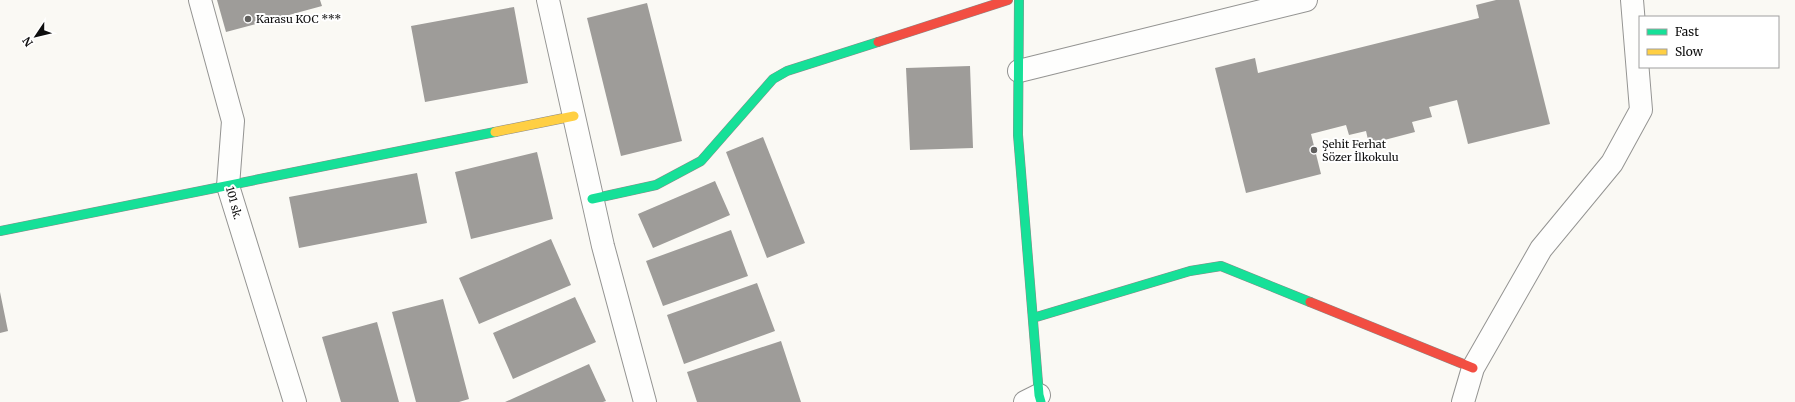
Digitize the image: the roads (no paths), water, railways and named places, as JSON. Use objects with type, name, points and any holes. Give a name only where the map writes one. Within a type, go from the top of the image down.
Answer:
[{"type":"street","name":"101 sk.","points":[[200,0],[233,121],[228,186],[295,402]]},
{"type":"street","points":[[548,0],[603,246],[645,402]]},
{"type":"street","points":[[592,199],[656,185],[701,161],[773,79],[787,71],[1008,0]]},
{"type":"street","points":[[1019,0],[1018,135],[1033,318],[1035,400]]},
{"type":"street","points":[[1019,71],[1306,0]]},
{"type":"street","points":[[1463,402],[1472,368],[1541,249],[1612,163],[1641,110],[1632,0]]},
{"type":"street","points":[[0,231],[574,116]]},
{"type":"street","points":[[1033,318],[1190,272],[1221,266],[1472,368]]},
{"type":"place","name":"Karasu KOC ***","points":[[248,19]]},
{"type":"place","name":"Şehit Ferhat Sözer İlkokulu","points":[[1314,150]]}]
